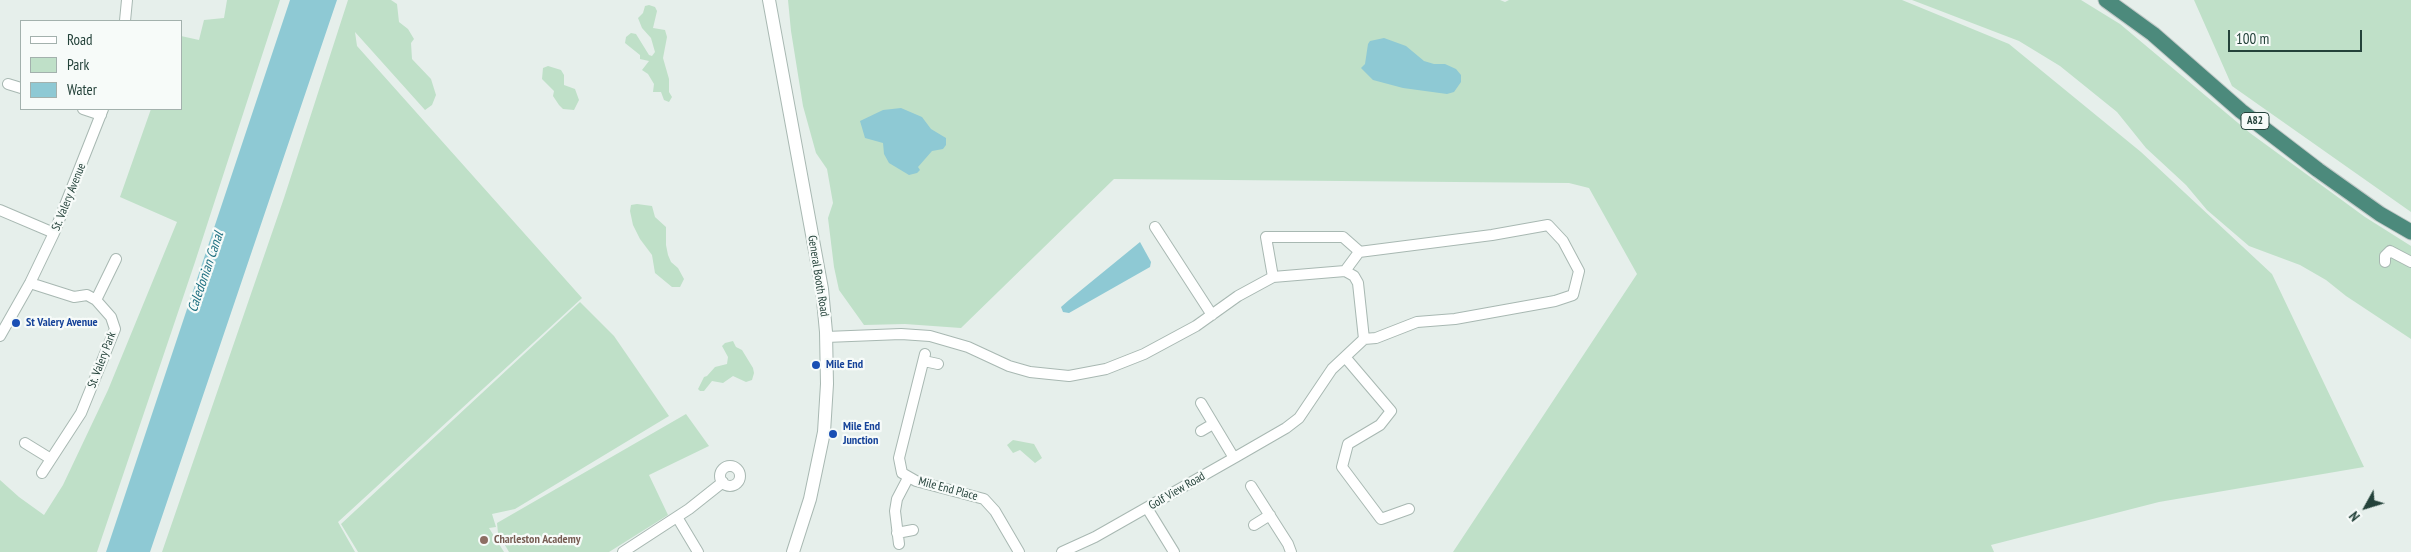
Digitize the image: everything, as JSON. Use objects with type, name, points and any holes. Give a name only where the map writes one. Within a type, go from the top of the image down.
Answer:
[{"type":"highway","name":"A82","points":[[2106,0],[2153,34],[2241,111],[2318,170],[2380,214],[2411,232]]},
{"type":"street","points":[[124,20],[128,0]]},
{"type":"street","name":"General Booth Road","points":[[769,0],[822,289],[826,338],[824,432],[810,500],[793,552]]},
{"type":"street","points":[[8,84],[20,88]]},
{"type":"street","points":[[89,110],[102,112]]},
{"type":"street","name":"St. Valery Avenue","points":[[0,336],[30,283],[54,233],[102,112]]},
{"type":"street","points":[[0,210],[54,233]]},
{"type":"street","points":[[826,338],[901,334],[930,336],[959,344],[1009,366],[1030,372],[1069,376],[1090,373],[1126,363],[1196,326],[1238,296],[1273,277],[1345,272],[1354,276],[1358,283],[1364,339],[1376,338],[1417,322],[1455,319],[1564,298],[1573,295],[1579,271],[1563,241],[1548,225],[1492,235],[1360,252],[1345,272]]},
{"type":"street","points":[[1155,227],[1212,315]]},
{"type":"street","points":[[1273,277],[1266,237],[1343,237],[1360,252]]},
{"type":"street","points":[[2385,262],[2385,256],[2390,251],[2411,262]]},
{"type":"street","points":[[30,283],[74,297],[87,295],[96,300],[116,259]]},
{"type":"street","name":"St. Valery Park","points":[[42,473],[81,413],[115,330],[111,318],[96,300]]},
{"type":"street","name":"Golf View Road","points":[[1062,552],[1095,537],[1286,428],[1299,418],[1332,369],[1364,339]]},
{"type":"street","name":"Mile End Place","points":[[938,364],[924,357],[899,458],[902,473],[908,478],[984,499],[995,510],[1019,552]]},
{"type":"street","points":[[1345,357],[1365,377],[1391,411],[1380,425],[1348,444],[1342,467],[1381,519],[1409,509]]},
{"type":"street","points":[[1201,403],[1234,458]]},
{"type":"street","points":[[1200,431],[1213,424]]},
{"type":"street","points":[[25,443],[51,460]]},
{"type":"street","name":"Mile End Place","points":[[900,544],[895,511],[897,498],[908,478]]},
{"type":"street","points":[[623,552],[677,517],[723,482]]},
{"type":"street","points":[[1251,486],[1291,552]]},
{"type":"street","points":[[1147,508],[1174,552]]},
{"type":"street","points":[[1254,525],[1270,515]]},
{"type":"street","points":[[677,517],[698,552]]},
{"type":"street","points":[[897,533],[913,530]]},
{"type":"green space","points":[[227,0],[280,0],[195,262],[97,552],[0,552],[0,480],[44,515],[63,485],[108,390],[177,222],[120,197],[151,110],[182,110],[182,36],[199,40],[204,20],[224,18]]},
{"type":"green space","points":[[348,0],[391,0],[397,4],[399,22],[408,29],[414,39],[411,43],[412,59],[431,79],[436,95],[432,105],[425,110],[355,32],[357,46],[582,298],[338,522],[355,552],[162,552],[284,198]]},
{"type":"green space","points":[[788,0],[1500,0],[1505,2],[1509,0],[1902,0],[2009,44],[2141,152],[2272,274],[2364,467],[2159,502],[1991,545],[1994,552],[1453,552],[1637,274],[1589,188],[1569,183],[1114,179],[961,328],[905,324],[864,325],[839,290],[828,218],[833,203],[827,169],[816,153],[803,106]]},
{"type":"green space","points":[[1912,0],[2081,0],[2120,24],[2250,133],[2365,217],[2411,246],[2411,339],[2346,296],[2326,280],[2300,265],[2249,246],[2207,210],[2186,185],[2146,148],[2117,112],[2060,66],[2019,41]]},
{"type":"green space","points":[[2194,0],[2411,0],[2411,212],[2232,86]]},
{"type":"green space","points":[[645,6],[655,7],[657,11],[653,28],[665,30],[667,37],[663,58],[669,79],[669,92],[672,97],[669,102],[664,100],[661,92],[653,92],[654,84],[648,74],[642,70],[649,61],[640,59],[640,55],[625,43],[626,37],[631,33],[636,34],[649,55],[652,56],[655,52],[651,38],[642,28],[638,18],[643,13]]},
{"type":"green space","points":[[548,66],[561,70],[564,75],[564,85],[575,89],[579,100],[574,110],[563,109],[553,96],[554,91],[542,79],[543,68]]},
{"type":"green space","points":[[631,205],[652,206],[655,217],[666,227],[668,255],[684,279],[680,287],[672,287],[655,273],[652,255],[640,239],[633,225],[630,211]]},
{"type":"green space","points":[[580,302],[614,336],[669,416],[515,509],[492,514],[496,527],[489,528],[504,552],[358,552],[341,524]]},
{"type":"green space","points":[[733,341],[736,347],[742,350],[753,368],[752,380],[746,382],[733,376],[723,383],[712,381],[704,391],[700,391],[698,389],[704,377],[715,367],[727,364],[728,357],[722,346]]},
{"type":"green space","points":[[686,414],[709,446],[649,475],[668,515],[609,552],[509,552],[498,533],[497,523]]},
{"type":"green space","points":[[1013,440],[1034,444],[1042,458],[1035,463],[1020,450],[1013,453],[1007,445]]},
{"type":"water","name":"Caledonian Canal","points":[[290,0],[337,0],[150,552],[106,552]]},
{"type":"water","points":[[1384,38],[1406,46],[1424,61],[1434,64],[1445,64],[1456,69],[1461,75],[1461,82],[1454,92],[1447,94],[1403,88],[1373,80],[1361,68],[1365,64],[1370,41]]},
{"type":"water","points":[[901,108],[922,117],[931,129],[946,138],[946,145],[943,149],[932,151],[918,167],[920,170],[909,175],[889,163],[884,154],[883,143],[865,138],[860,121],[883,110]]},
{"type":"water","points":[[1140,242],[1151,262],[1150,267],[1069,313],[1063,312],[1061,307]]},
{"type":"place","name":"St Valery Avenue","points":[[16,323]]},
{"type":"place","name":"Mile End","points":[[816,365]]},
{"type":"place","name":"Mile End Junction","points":[[833,434]]},
{"type":"place","name":"Charleston Academy","points":[[484,540]]}]
